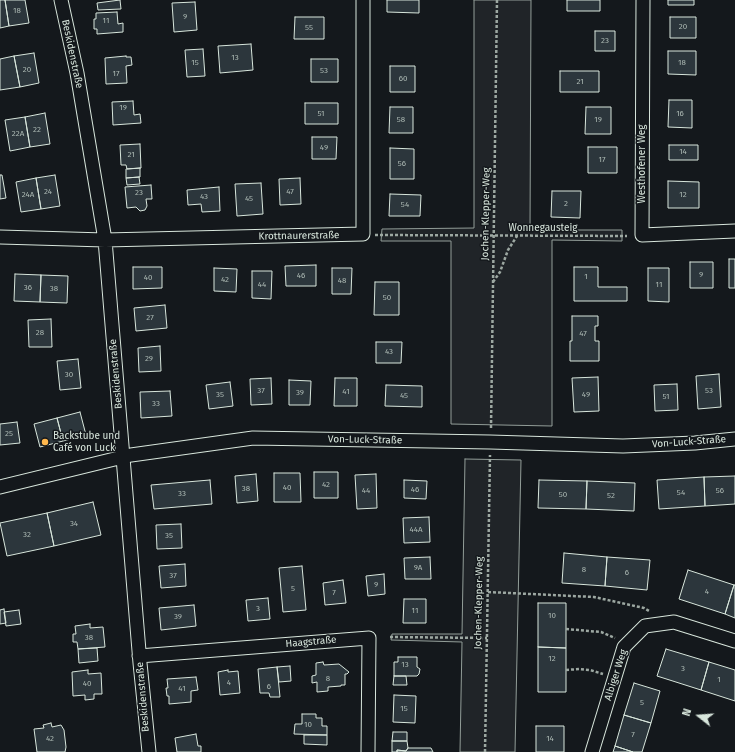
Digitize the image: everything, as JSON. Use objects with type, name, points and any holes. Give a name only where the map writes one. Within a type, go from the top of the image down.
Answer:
[{"type":"street","name":"Beskidenstraße","points":[[61,0],[77,73],[105,240],[139,656],[149,752]]},
{"type":"street","points":[[363,0],[363,234]]},
{"type":"street","name":"Westhofener Weg","points":[[643,0],[642,235],[735,232]]},
{"type":"street","name":"Krottnaurerstraße","points":[[0,237],[105,240],[363,234]]},
{"type":"street","name":"Von-Luck-Straße","points":[[0,487],[122,457],[253,438],[623,446],[695,443],[735,439]]},
{"type":"street","name":"Albiger Weg","points":[[592,752],[624,646],[645,626],[674,622],[735,641]]},
{"type":"street","name":"Haagstraße","points":[[139,656],[369,638],[368,752]]},
{"type":"path","name":"Jochen-Klepper-Weg","points":[[490,428],[497,0]]},
{"type":"path","name":"Wonnegausteig","points":[[363,234],[627,236]]},
{"type":"path","points":[[492,283],[500,272],[508,250],[516,236],[519,236]]},
{"type":"path","name":"Jochen-Klepper-Weg","points":[[485,752],[490,455]]},
{"type":"path","points":[[488,592],[594,597],[644,608],[650,611]]},
{"type":"path","points":[[566,629],[601,632],[615,639],[624,646]]},
{"type":"path","points":[[390,637],[487,638]]},
{"type":"path","points":[[566,670],[590,670],[615,678]]},
{"type":"shaded area","points":[[474,0],[531,0],[530,230],[622,230],[622,241],[552,240],[552,426],[451,424],[451,241],[381,241],[382,229],[474,228]]},
{"type":"shaded area","points":[[465,459],[521,460],[515,752],[460,752],[462,642],[391,640],[392,634],[462,634]]},
{"type":"building","points":[[0,0],[5,0],[9,26],[0,28]]},
{"type":"building","points":[[5,0],[25,0],[29,23],[9,26]]},
{"type":"building","points":[[120,0],[121,9],[98,10],[97,3]]},
{"type":"building","points":[[387,0],[419,0],[419,13],[387,12]]},
{"type":"building","points":[[567,0],[600,0],[600,11],[567,11]]},
{"type":"building","points":[[668,0],[694,0],[694,5],[668,5]]},
{"type":"building","points":[[195,2],[197,30],[174,32],[172,3]]},
{"type":"building","points":[[117,12],[118,24],[123,23],[123,32],[97,34],[97,29],[94,29],[94,19],[96,19],[96,13]]},
{"type":"building","points":[[295,17],[324,17],[324,39],[294,39]]},
{"type":"building","points":[[670,17],[696,17],[696,38],[670,38]]},
{"type":"building","points":[[595,31],[615,31],[615,51],[595,51]]},
{"type":"building","points":[[251,44],[253,70],[220,73],[218,46]]},
{"type":"building","points":[[203,49],[205,76],[187,77],[185,50]]},
{"type":"building","points":[[668,51],[696,51],[696,75],[668,74]]},
{"type":"building","points":[[34,53],[39,83],[20,87],[14,56]]},
{"type":"building","points":[[14,56],[20,87],[0,90],[0,59]]},
{"type":"building","points":[[131,57],[132,65],[126,66],[127,83],[106,84],[105,58]]},
{"type":"building","points":[[311,59],[338,59],[338,82],[311,82]]},
{"type":"building","points":[[390,66],[415,66],[415,92],[390,92]]},
{"type":"building","points":[[560,71],[599,71],[599,92],[560,92]]},
{"type":"building","points":[[669,100],[692,100],[692,128],[668,127]]},
{"type":"building","points":[[133,101],[134,115],[140,114],[141,123],[113,125],[112,102]]},
{"type":"building","points":[[305,103],[338,103],[338,124],[305,124]]},
{"type":"building","points":[[390,107],[413,107],[413,133],[389,133]]},
{"type":"building","points":[[586,107],[611,107],[611,134],[585,134]]},
{"type":"building","points":[[45,113],[50,144],[30,147],[25,117]]},
{"type":"building","points":[[25,117],[30,147],[10,151],[5,120]]},
{"type":"building","points":[[312,137],[337,137],[336,159],[312,159]]},
{"type":"building","points":[[140,144],[141,168],[127,169],[126,165],[121,165],[120,145]]},
{"type":"building","points":[[669,145],[698,145],[698,160],[669,160]]},
{"type":"building","points":[[588,147],[617,147],[617,173],[588,173]]},
{"type":"building","points":[[390,148],[414,149],[414,179],[390,179]]},
{"type":"building","points":[[140,168],[140,177],[126,178],[126,169]]},
{"type":"building","points":[[0,175],[2,175],[6,198],[0,199]]},
{"type":"building","points":[[55,175],[60,206],[41,209],[36,178]]},
{"type":"building","points":[[139,177],[140,184],[127,185],[126,178]]},
{"type":"building","points":[[36,178],[41,209],[21,212],[16,182]]},
{"type":"building","points":[[300,178],[301,204],[280,205],[279,179]]},
{"type":"building","points":[[668,181],[699,182],[699,208],[668,208]]},
{"type":"building","points":[[261,183],[263,214],[237,216],[235,184]]},
{"type":"building","points":[[151,185],[152,199],[146,199],[147,206],[145,210],[140,211],[136,207],[127,208],[125,187]]},
{"type":"building","points":[[219,187],[220,211],[202,212],[201,204],[188,205],[187,190]]},
{"type":"building","points":[[552,191],[581,191],[580,218],[551,217]]},
{"type":"building","points":[[390,194],[421,195],[420,216],[389,216]]},
{"type":"building","points":[[729,259],[735,259],[735,288],[729,288]]},
{"type":"building","points":[[690,262],[713,262],[713,288],[690,288]]},
{"type":"building","points":[[316,265],[316,286],[286,286],[285,266]]},
{"type":"building","points":[[133,267],[162,267],[162,288],[133,289]]},
{"type":"building","points":[[574,267],[598,267],[598,287],[627,287],[627,301],[574,301]]},
{"type":"building","points":[[214,268],[237,269],[236,292],[214,291]]},
{"type":"building","points":[[332,268],[352,268],[351,294],[332,294]]},
{"type":"building","points":[[648,268],[669,268],[669,302],[648,301]]},
{"type":"building","points":[[252,271],[272,271],[271,299],[252,298]]},
{"type":"building","points":[[15,274],[41,275],[40,302],[14,301]]},
{"type":"building","points":[[41,275],[68,276],[67,303],[40,302]]},
{"type":"building","points":[[375,282],[399,282],[399,315],[374,315]]},
{"type":"building","points":[[165,305],[167,328],[136,331],[134,308]]},
{"type":"building","points":[[572,316],[598,316],[598,326],[595,326],[595,341],[599,341],[599,361],[570,361]]},
{"type":"building","points":[[51,319],[52,347],[29,347],[28,320]]},
{"type":"building","points":[[376,342],[402,342],[401,363],[376,363]]},
{"type":"building","points":[[160,346],[161,371],[139,372],[138,348]]},
{"type":"building","points":[[78,359],[81,388],[60,390],[57,361]]},
{"type":"building","points":[[719,374],[721,407],[698,409],[696,376]]},
{"type":"building","points":[[598,377],[599,411],[574,412],[572,378]]},
{"type":"building","points":[[271,378],[272,404],[251,405],[250,379]]},
{"type":"building","points":[[335,378],[357,378],[357,406],[334,406]]},
{"type":"building","points":[[289,380],[311,381],[310,405],[289,405]]},
{"type":"building","points":[[230,382],[233,406],[209,409],[206,385]]},
{"type":"building","points":[[677,384],[678,410],[655,411],[654,385]]},
{"type":"building","points":[[386,385],[422,386],[422,407],[385,406]]},
{"type":"building","points":[[170,391],[172,416],[141,418],[140,392]]},
{"type":"building","points":[[80,412],[86,435],[63,441],[57,418]]},
{"type":"building","points":[[57,418],[63,441],[40,447],[34,424]]},
{"type":"building","points":[[17,422],[20,443],[0,445],[0,424]]},
{"type":"building","points":[[314,472],[338,472],[338,498],[314,498]]},
{"type":"building","points":[[274,473],[300,473],[301,502],[274,502]]},
{"type":"building","points":[[256,474],[258,501],[237,503],[235,476]]},
{"type":"building","points":[[376,474],[377,508],[357,509],[355,475]]},
{"type":"building","points":[[735,476],[735,504],[705,506],[704,477]]},
{"type":"building","points":[[704,477],[705,506],[659,509],[657,480]]},
{"type":"building","points":[[210,480],[212,504],[154,509],[151,485]]},
{"type":"building","points":[[404,480],[427,481],[426,499],[404,498]]},
{"type":"building","points":[[539,480],[587,481],[586,509],[538,508]]},
{"type":"building","points":[[587,481],[635,483],[634,511],[586,509]]},
{"type":"building","points":[[93,502],[101,535],[54,546],[47,513]]},
{"type":"building","points":[[47,513],[54,546],[7,556],[0,523]]},
{"type":"building","points":[[429,517],[430,542],[404,543],[403,518]]},
{"type":"building","points":[[181,524],[182,548],[157,549],[156,525]]},
{"type":"building","points":[[564,553],[607,557],[605,586],[562,583]]},
{"type":"building","points":[[430,557],[431,579],[405,579],[404,558]]},
{"type":"building","points":[[607,557],[650,560],[647,590],[605,586]]},
{"type":"building","points":[[185,564],[186,586],[161,588],[159,566]]},
{"type":"building","points":[[302,566],[306,610],[283,612],[279,568]]},
{"type":"building","points":[[688,570],[734,585],[725,614],[679,599]]},
{"type":"building","points":[[384,574],[385,594],[368,596],[366,576]]},
{"type":"building","points":[[343,580],[346,603],[325,605],[323,583]]},
{"type":"building","points":[[735,585],[735,618],[725,614]]},
{"type":"building","points":[[268,598],[270,619],[248,621],[246,600]]},
{"type":"building","points":[[404,599],[426,599],[426,623],[403,623]]},
{"type":"building","points":[[538,603],[566,603],[566,648],[538,647]]},
{"type":"building","points":[[194,605],[196,626],[161,630],[159,608]]},
{"type":"building","points":[[4,609],[6,623],[0,624],[0,610]]},
{"type":"building","points":[[19,610],[21,624],[6,626],[4,612]]},
{"type":"building","points":[[90,624],[90,628],[103,627],[105,647],[78,649],[77,642],[73,642],[73,634],[76,634],[75,626]]},
{"type":"building","points":[[538,647],[566,648],[566,692],[538,692]]},
{"type":"building","points":[[97,648],[98,661],[79,663],[78,649]]},
{"type":"building","points":[[666,649],[709,662],[701,690],[657,676]]},
{"type":"building","points":[[398,657],[417,657],[417,667],[420,669],[419,674],[417,676],[394,676],[394,662],[398,662]]},
{"type":"building","points":[[323,662],[324,665],[339,664],[349,672],[345,674],[345,685],[328,687],[328,691],[317,692],[317,682],[312,683],[312,676],[316,675],[316,663]]},
{"type":"building","points":[[709,662],[735,670],[735,701],[701,690]]},
{"type":"building","points":[[290,666],[291,681],[279,682],[277,667]]},
{"type":"building","points":[[277,667],[280,697],[270,697],[269,693],[260,693],[258,669]]},
{"type":"building","points":[[88,670],[88,674],[101,673],[102,694],[94,694],[94,699],[85,700],[85,695],[73,696],[72,672]]},
{"type":"building","points":[[228,670],[228,672],[238,671],[240,693],[220,695],[218,672]]},
{"type":"building","points":[[394,676],[406,676],[407,685],[393,685]]},
{"type":"building","points":[[196,677],[198,690],[191,691],[191,702],[169,704],[169,696],[167,696],[166,688],[168,688],[167,679]]},
{"type":"building","points":[[634,683],[660,691],[651,723],[624,715]]},
{"type":"building","points":[[394,695],[416,696],[415,723],[393,722]]},
{"type":"building","points":[[302,714],[316,714],[316,718],[322,718],[322,726],[327,726],[327,735],[294,734],[295,724],[302,724]]},
{"type":"building","points":[[624,715],[651,723],[642,752],[633,752],[615,746]]},
{"type":"building","points":[[51,723],[52,727],[61,725],[64,730],[66,747],[65,752],[37,752],[34,729],[44,728],[43,725]]},
{"type":"building","points":[[536,726],[564,726],[564,752],[536,752]]},
{"type":"building","points":[[393,732],[407,732],[407,741],[392,741]]},
{"type":"building","points":[[196,734],[198,746],[201,746],[201,752],[177,752],[175,738]]},
{"type":"building","points":[[304,735],[327,735],[327,745],[304,744]]},
{"type":"building","points":[[392,741],[407,741],[408,748],[406,751],[397,750],[397,752],[392,752]]},
{"type":"building","points":[[615,746],[633,752],[613,752]]},
{"type":"building","points":[[408,748],[431,748],[433,752],[397,752],[397,750],[406,751]]},
{"type":"place","name":"Backstube und Café von Luck","points":[[45,442]]}]
